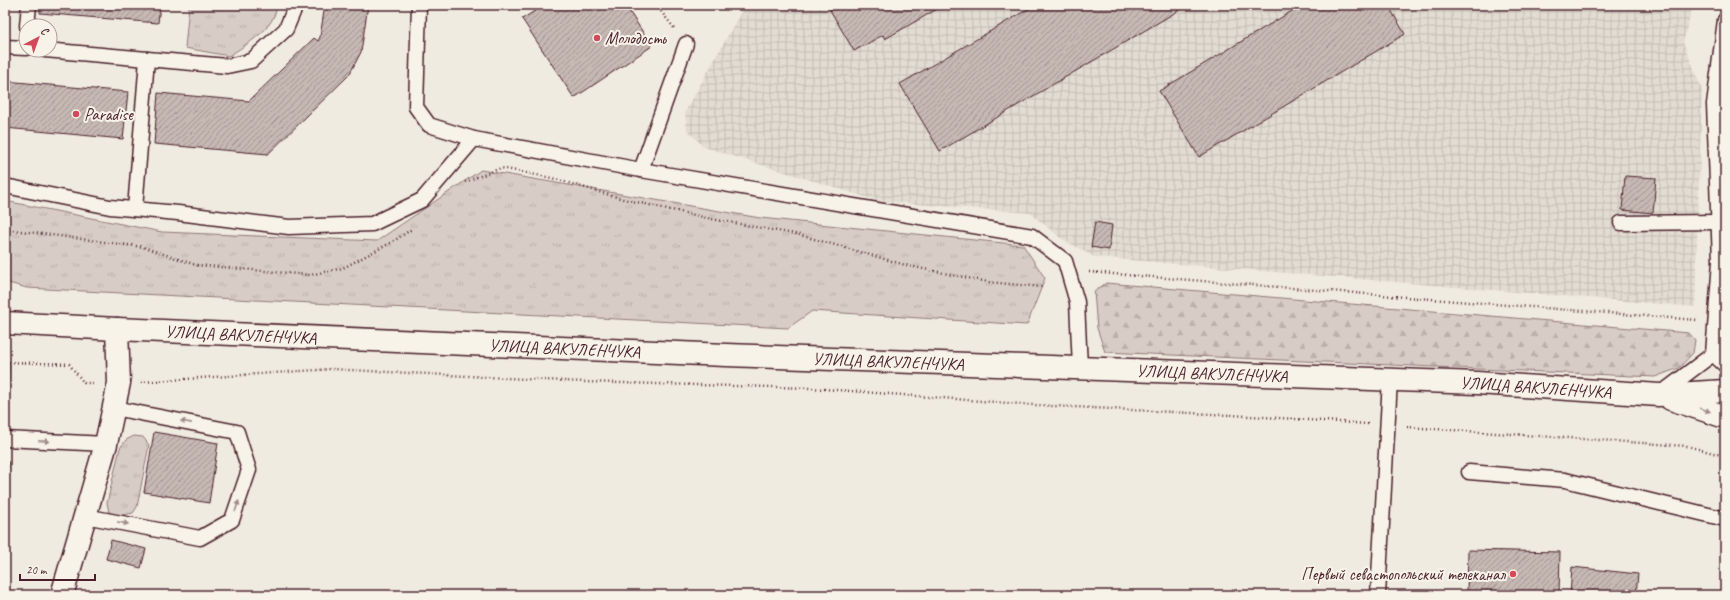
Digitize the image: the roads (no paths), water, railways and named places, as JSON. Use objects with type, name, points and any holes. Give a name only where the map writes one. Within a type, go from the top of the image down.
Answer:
[{"type":"main road","name":"УЛИЦА ВАКУЛЕНЧУКА","points":[[5,322],[117,329],[1477,383],[1658,395],[1725,391]]},
{"type":"main road","points":[[62,595],[106,444],[114,408],[119,383],[117,329]]},
{"type":"main road","name":"УЛИЦА ВАКУЛЕНЧУКА","points":[[1658,395],[1725,417]]},
{"type":"lane","points":[[28,18],[29,5]]},
{"type":"lane","points":[[58,51],[227,66],[251,61],[286,29],[296,5]]},
{"type":"lane","points":[[419,5],[416,107],[429,125],[474,139],[641,170],[1032,236],[1065,261],[1077,302],[1080,368]]},
{"type":"lane","points":[[1725,20],[1714,104],[1720,150],[1718,222],[1720,261],[1713,354],[1725,366]]},
{"type":"lane","points":[[641,170],[686,44]]},
{"type":"lane","points":[[5,46],[18,46]]},
{"type":"lane","points":[[134,209],[147,59]]},
{"type":"lane","points":[[5,186],[110,207],[289,227],[372,224],[422,200],[474,139]]},
{"type":"lane","points":[[1621,223],[1718,222]]},
{"type":"lane","points":[[1658,395],[1713,354]]},
{"type":"lane","points":[[1378,595],[1390,380]]},
{"type":"lane","points":[[85,516],[200,538],[232,520],[249,470],[237,432],[114,408]]},
{"type":"lane","points":[[5,440],[106,444]]},
{"type":"lane","points":[[1469,472],[1565,480],[1725,519]]},
{"type":"place","name":"Молодость","points":[[597,38]]},
{"type":"place","name":"Paradise","points":[[76,114]]},
{"type":"place","name":"Первый севастопольский телеканал","points":[[1513,574]]}]
